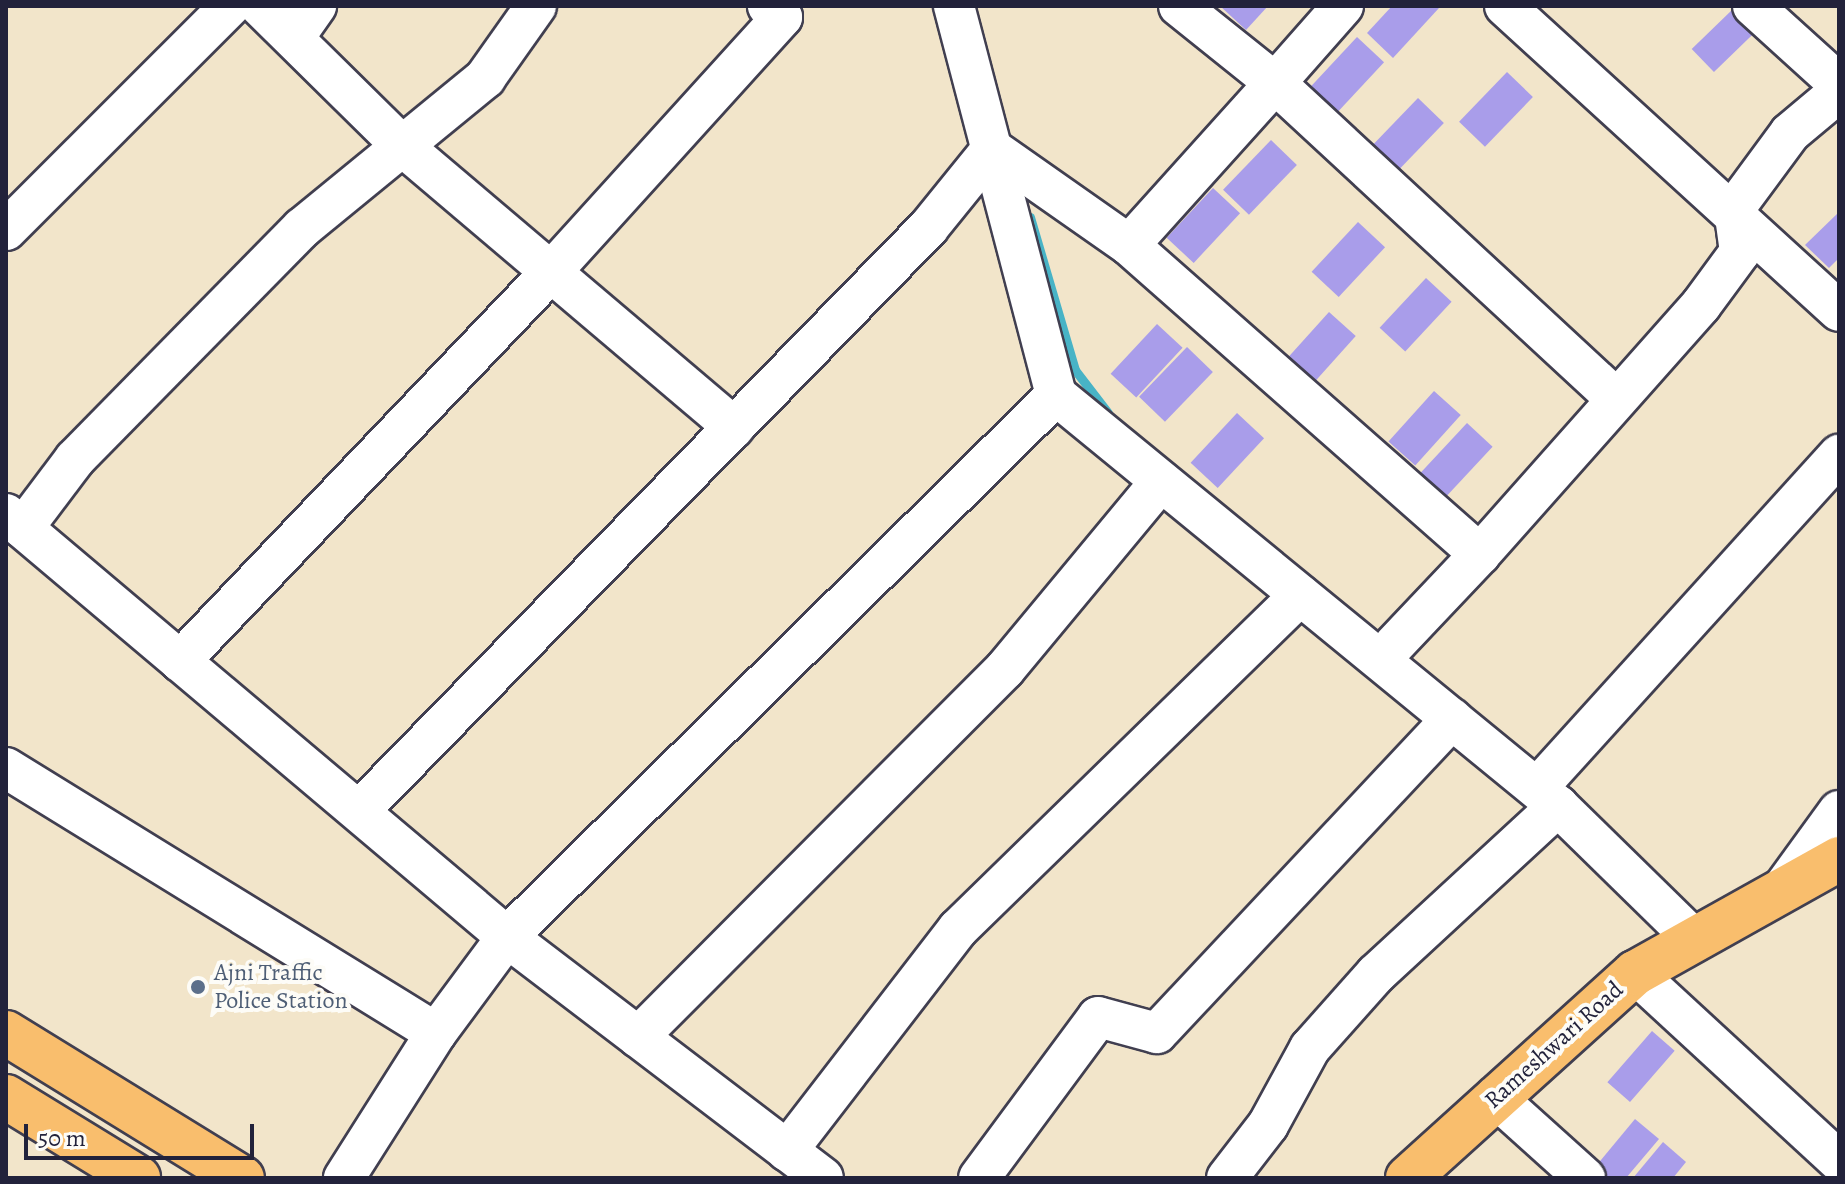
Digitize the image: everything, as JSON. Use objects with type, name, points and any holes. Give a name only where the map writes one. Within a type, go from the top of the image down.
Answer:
[{"type":"main road","name":"Rameshwari Road","points":[[1408,1178],[1635,973],[1839,859]]},
{"type":"main road","points":[[6,1033],[242,1178]]},
{"type":"main road","points":[[6,1097],[138,1178]]},
{"type":"street","points":[[6,230],[230,6]]},
{"type":"street","points":[[260,6],[306,21],[400,144],[734,427]]},
{"type":"street","points":[[536,6],[485,78],[400,144],[226,305],[15,521],[507,937],[823,1178]]},
{"type":"street","points":[[180,661],[551,272],[782,17],[768,6]]},
{"type":"street","points":[[954,6],[1056,395],[1452,719],[1553,792],[1695,940]]},
{"type":"street","points":[[1179,6],[1275,83],[1615,398]]},
{"type":"street","points":[[1129,245],[1343,6]]},
{"type":"street","points":[[1505,6],[1734,209],[1839,311]]},
{"type":"street","points":[[1753,6],[1839,84]]},
{"type":"street","points":[[1394,645],[1480,554],[1740,252],[1734,209],[1790,133],[1839,92]]},
{"type":"street","points":[[992,149],[1129,245],[1480,554]]},
{"type":"street","points":[[359,811],[928,228],[992,149]]},
{"type":"street","points":[[344,1178],[436,1033],[507,937],[1056,395]]},
{"type":"street","points":[[1227,1178],[1338,1017],[1553,792],[1839,455]]},
{"type":"street","points":[[638,1037],[1005,669],[1161,481]]},
{"type":"street","points":[[787,1151],[958,929],[1300,595]]},
{"type":"street","points":[[979,1178],[1098,1017],[1157,1033],[1452,719]]},
{"type":"street","points":[[6,768],[436,1033]]},
{"type":"street","points":[[1783,888],[1839,811]]},
{"type":"street","points":[[1635,973],[1839,1161]]},
{"type":"street","points":[[1495,1097],[1585,1178]]},
{"type":"building","points":[[1220,6],[1268,6],[1246,30]]},
{"type":"building","points":[[1392,6],[1439,8],[1393,58],[1367,33]]},
{"type":"building","points":[[1732,10],[1754,33],[1714,72],[1692,49]]},
{"type":"building","points":[[1357,37],[1384,62],[1338,112],[1311,87]]},
{"type":"building","points":[[1507,72],[1533,97],[1485,147],[1459,122]]},
{"type":"building","points":[[1418,98],[1444,123],[1396,173],[1370,148]]},
{"type":"building","points":[[1271,140],[1297,165],[1249,215],[1223,190]]},
{"type":"building","points":[[1213,188],[1240,213],[1194,263],[1167,238]]},
{"type":"building","points":[[1839,212],[1839,258],[1829,268],[1805,245]]},
{"type":"building","points":[[1358,222],[1385,247],[1339,297],[1312,272]]},
{"type":"building","points":[[1426,278],[1452,302],[1405,352],[1380,328]]},
{"type":"building","points":[[1329,312],[1356,336],[1311,386],[1284,362]]},
{"type":"building","points":[[1157,324],[1183,348],[1136,398],[1111,374]]},
{"type":"building","points":[[1187,347],[1213,372],[1165,422],[1139,397]]},
{"type":"building","points":[[1434,391],[1461,415],[1415,466],[1388,442]]},
{"type":"building","points":[[1237,413],[1264,438],[1218,488],[1191,463]]},
{"type":"building","points":[[1467,423],[1493,447],[1446,497],[1421,473]]},
{"type":"building","points":[[1652,1031],[1675,1051],[1630,1102],[1607,1082]]},
{"type":"building","points":[[1635,1119],[1659,1139],[1626,1178],[1598,1178],[1591,1172]]},
{"type":"building","points":[[1663,1142],[1686,1162],[1673,1178],[1633,1178]]},
{"type":"waterway","points":[[1030,217],[1075,370],[1108,413]]},
{"type":"place","name":"Ajni Traffic Police Station","points":[[198,987]]}]
